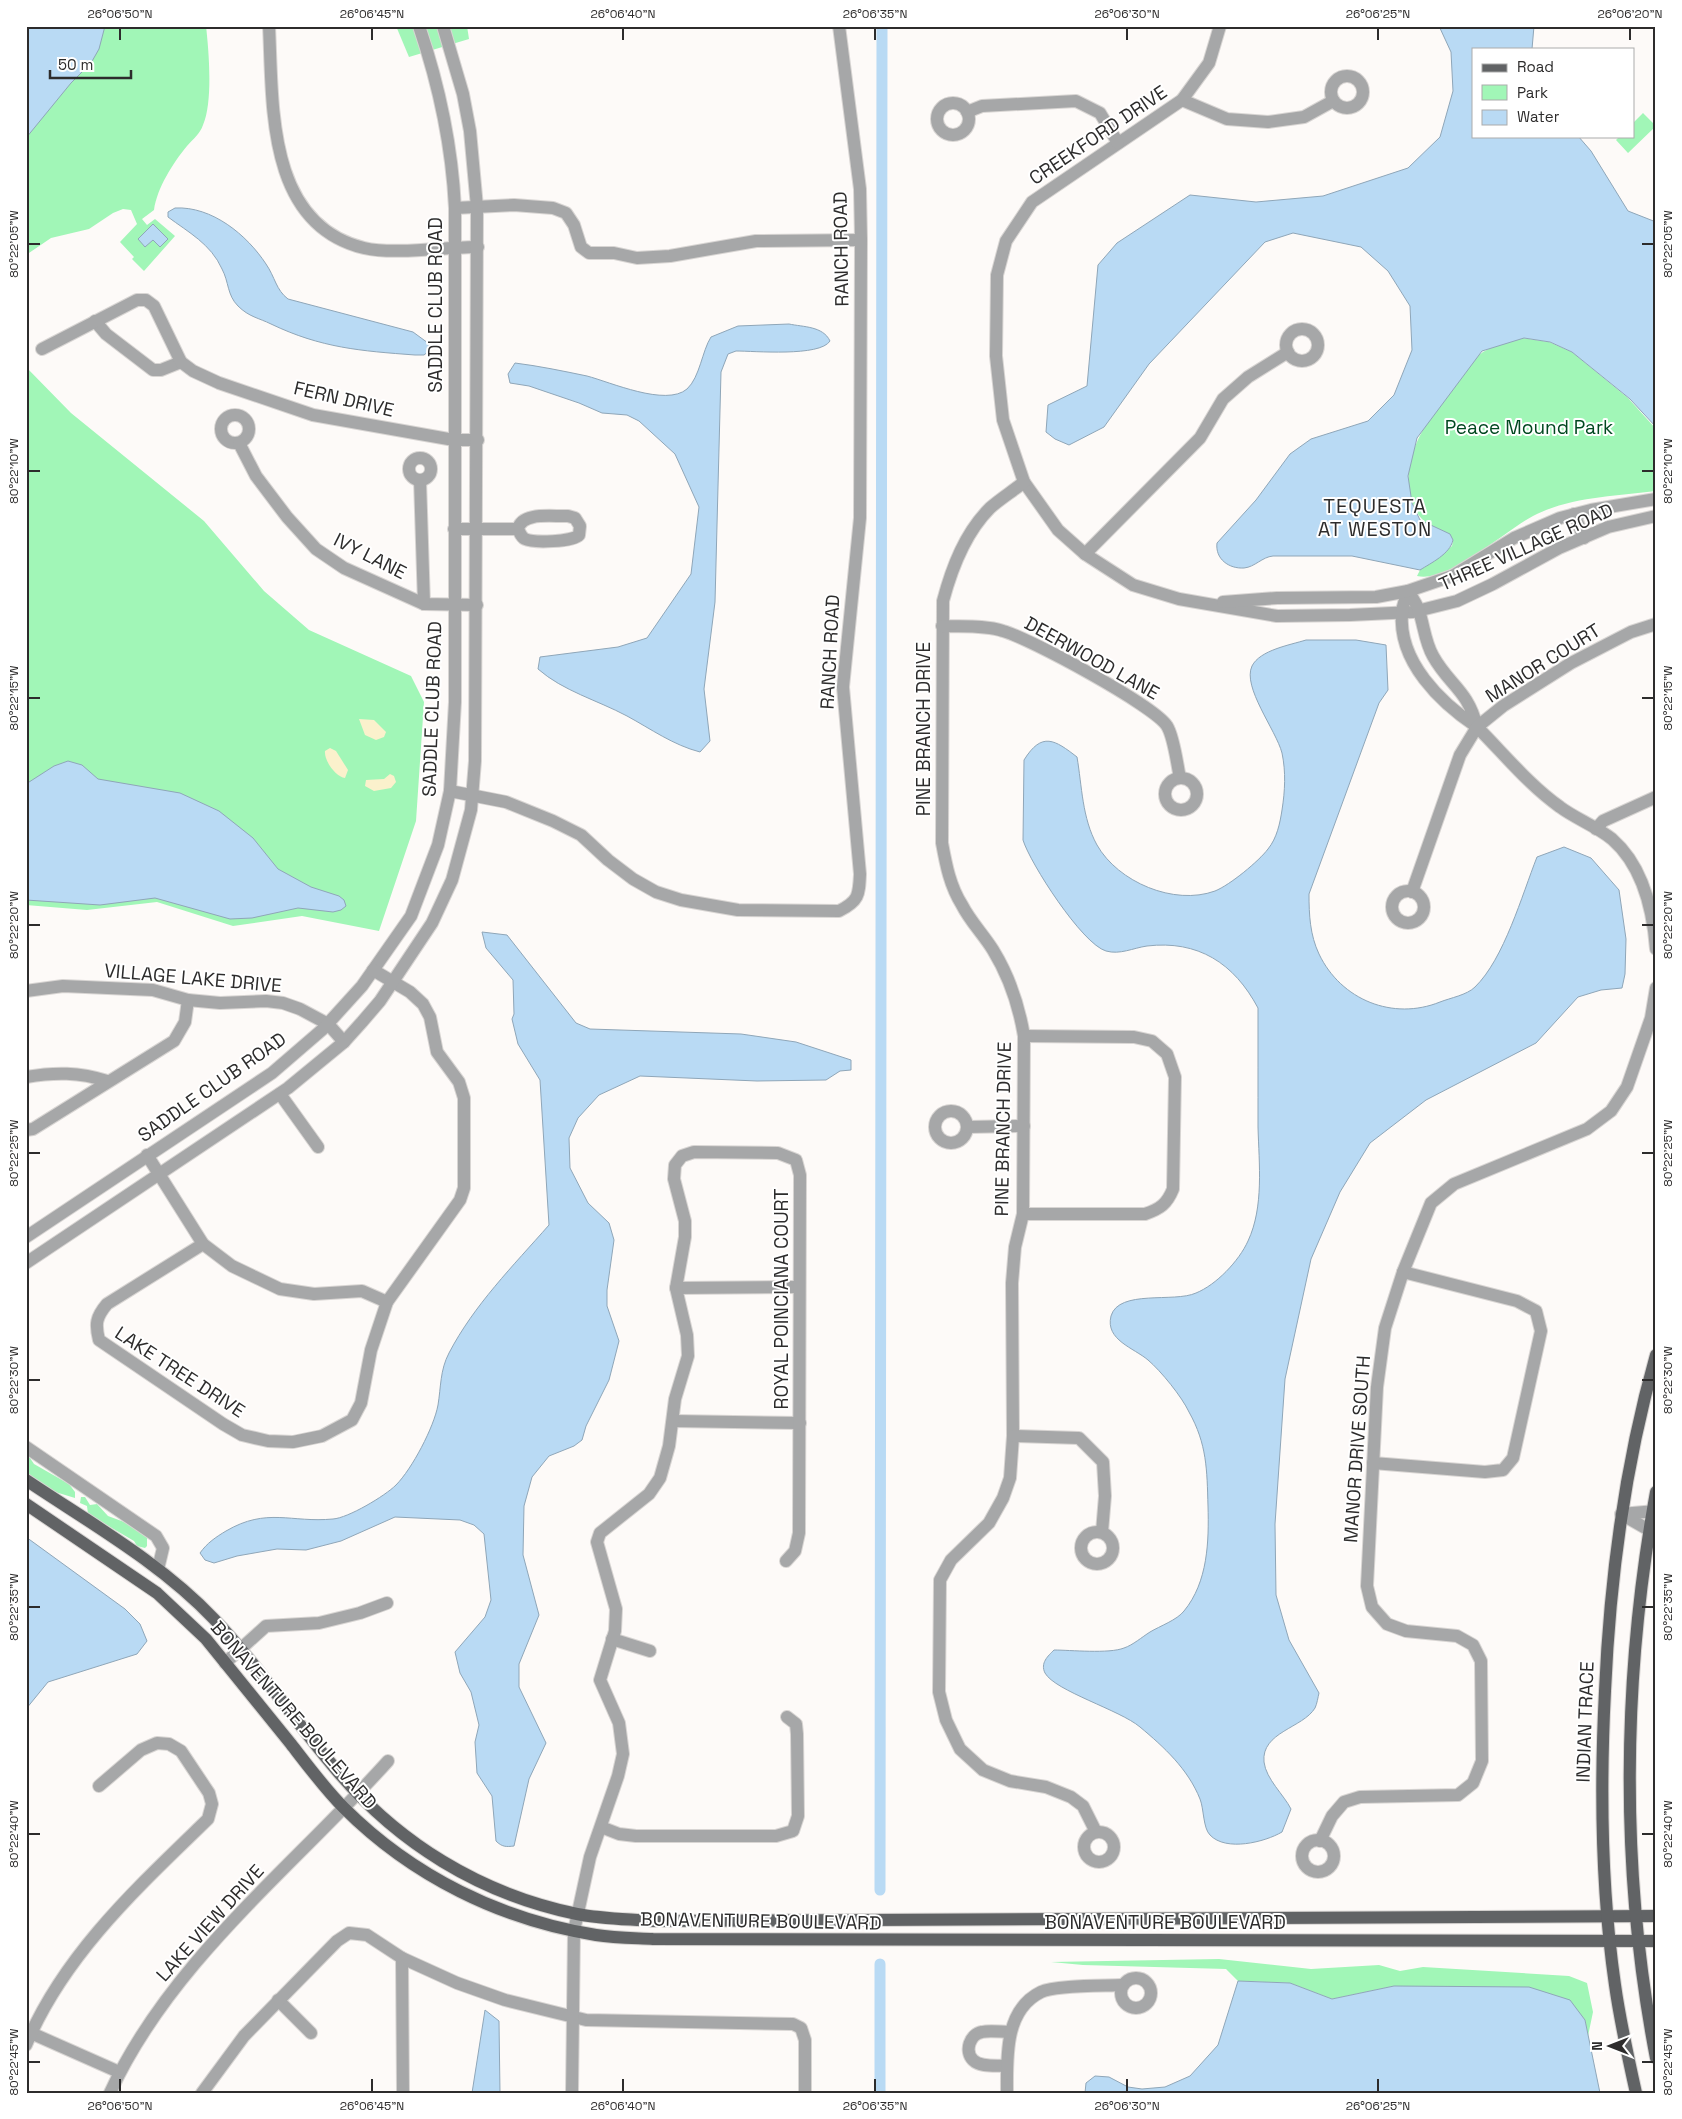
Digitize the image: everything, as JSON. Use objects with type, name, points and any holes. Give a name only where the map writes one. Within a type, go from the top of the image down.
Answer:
[{"type":"main road","name":"INDIAN TRACE","points":[[1636,2093],[1615,1985],[1610,1941],[1601,1780],[1609,1612],[1621,1514],[1645,1392],[1656,1355]]},
{"type":"main road","name":"BONAVENTURE BOULEVARD","points":[[26,1480],[158,1569],[214,1618],[334,1767],[391,1826],[423,1851],[475,1880],[546,1906],[578,1914],[652,1921],[1656,1916]]},
{"type":"main road","points":[[1656,1492],[1653,1531],[1636,1626],[1630,1720],[1635,1916],[1637,1941],[1656,2058]]},
{"type":"main road","name":"BONAVENTURE BOULEVARD","points":[[26,1504],[157,1593],[206,1639],[344,1808],[413,1866],[440,1882],[505,1911],[574,1931],[599,1935],[663,1939],[1656,1941]]},
{"type":"street","points":[[269,26],[277,143],[286,179],[300,203],[319,225],[341,240],[366,248],[393,250],[478,247]]},
{"type":"street","name":"SADDLE CLUB ROAD","points":[[26,1238],[147,1155],[272,1073],[328,1024],[373,970],[411,916],[438,845],[450,791],[454,702],[455,208],[450,147],[428,52],[419,26]]},
{"type":"street","points":[[26,1263],[280,1094],[344,1042],[394,982],[432,923],[452,880],[466,836],[472,796],[477,715],[478,247],[477,207],[466,112],[443,26]]},
{"type":"street","name":"RANCH ROAD","points":[[450,791],[506,802],[553,821],[581,835],[608,860],[633,879],[656,892],[681,900],[738,910],[839,911],[853,904],[859,892],[860,874],[842,687],[860,518],[861,240],[860,189],[839,26]]},
{"type":"street","name":"CREEKFORD DRIVE","points":[[1058,530],[1024,482],[1003,420],[996,356],[997,275],[1006,241],[1032,202],[1182,100],[1209,63],[1220,26]]},
{"type":"street","points":[[1182,100],[1227,120],[1268,122],[1304,117],[1333,102]]},
{"type":"street","points":[[967,112],[982,106],[1076,101],[1100,113],[1118,143]]},
{"type":"street","points":[[455,208],[514,205],[553,208],[566,213],[574,225],[581,247],[589,253],[614,253],[637,258],[670,256],[756,241],[861,240]]},
{"type":"street","points":[[42,349],[95,321],[137,300],[146,300],[154,306],[182,362],[161,370],[153,370],[106,334],[95,321]]},
{"type":"street","points":[[1085,554],[1200,438],[1223,399],[1248,377],[1288,352]]},
{"type":"street","name":"FERN DRIVE","points":[[182,362],[193,371],[219,383],[313,415],[454,440],[478,440]]},
{"type":"street","name":"IVY LANE","points":[[239,443],[256,476],[287,517],[316,550],[344,568],[424,604],[477,605]]},
{"type":"street","points":[[420,480],[424,604]]},
{"type":"street","name":"PINE BRANCH DRIVE","points":[[1024,482],[991,508],[975,527],[961,550],[948,584],[944,601],[942,626],[942,834],[947,872],[962,906],[993,950],[1009,983],[1020,1015],[1024,1036],[1024,1126],[1023,1214],[1015,1247],[1012,1282],[1013,1436],[1010,1478],[1003,1498],[989,1523],[951,1560],[940,1580],[939,1692],[946,1720],[960,1749],[983,1770],[1010,1781],[1046,1787],[1071,1797],[1083,1806],[1096,1832]]},
{"type":"street","name":"THREE VILLAGE ROAD","points":[[1202,603],[1277,598],[1376,596],[1408,591],[1452,576],[1514,538],[1574,514],[1656,499]]},
{"type":"street","points":[[1574,514],[1584,538]]},
{"type":"street","name":"THREE VILLAGE ROAD","points":[[1058,530],[1085,554],[1133,585],[1202,603],[1277,616],[1402,613],[1419,611],[1457,601],[1493,584],[1559,548],[1608,527],[1656,516]]},
{"type":"street","points":[[454,529],[518,529]]},
{"type":"street","points":[[1408,591],[1419,611],[1425,636],[1433,657],[1466,696],[1474,713],[1478,728]]},
{"type":"street","points":[[1408,591],[1402,613],[1405,639],[1411,657],[1429,685],[1453,711],[1478,728],[1560,808],[1612,839],[1633,863],[1645,891],[1654,927],[1656,949]]},
{"type":"street","name":"MANOR COURT","points":[[1412,892],[1460,755],[1478,728],[1503,706],[1571,663],[1631,632],[1656,624]]},
{"type":"street","name":"DEERWOOD LANE","points":[[942,626],[981,627],[1011,634],[1028,641],[1148,708],[1168,726],[1180,778]]},
{"type":"street","points":[[1596,829],[1603,820],[1656,798]]},
{"type":"street","name":"LAKE TREE DRIVE","points":[[203,1244],[107,1304],[98,1314],[95,1326],[99,1340],[223,1424],[242,1434],[268,1441],[306,1441],[331,1432],[352,1420],[361,1403],[371,1350],[388,1302],[460,1200],[464,1188],[464,1098],[459,1082],[437,1052],[430,1017],[423,1004],[394,982],[373,970]]},
{"type":"street","name":"VILLAGE LAKE DRIVE","points":[[26,991],[63,986],[153,990],[188,1000],[220,1003],[266,1000],[300,1009],[328,1024],[344,1042]]},
{"type":"street","name":"MANOR DRIVE SOUTH","points":[[1320,1841],[1332,1816],[1344,1802],[1360,1797],[1458,1795],[1473,1783],[1482,1761],[1481,1661],[1473,1645],[1457,1636],[1406,1631],[1387,1624],[1372,1607],[1367,1586],[1377,1387],[1385,1328],[1403,1272],[1432,1202],[1454,1184],[1588,1129],[1611,1111],[1627,1087],[1651,1018],[1656,988]]},
{"type":"street","points":[[26,1130],[33,1129],[174,1041],[184,1022],[188,1000]]},
{"type":"street","points":[[1023,1214],[1145,1214],[1158,1210],[1168,1202],[1173,1189],[1175,1077],[1167,1054],[1152,1041],[1134,1037],[1024,1036]]},
{"type":"street","points":[[26,1077],[48,1073],[74,1073],[107,1082]]},
{"type":"street","points":[[280,1094],[318,1147]]},
{"type":"street","points":[[967,1127],[1024,1126]]},
{"type":"street","name":"ROYAL POINCIANA COURT","points":[[676,1288],[685,1237],[685,1220],[674,1180],[674,1165],[682,1156],[694,1152],[778,1153],[796,1160],[800,1175],[799,1533],[795,1551],[786,1561]]},
{"type":"street","points":[[147,1155],[203,1244],[232,1266],[280,1289],[314,1294],[362,1291],[388,1302]]},
{"type":"street","points":[[1373,1463],[1485,1472],[1503,1470],[1513,1458],[1541,1331],[1536,1311],[1517,1300],[1403,1272]]},
{"type":"street","points":[[572,2093],[574,1931],[590,1857],[618,1776],[622,1754],[619,1723],[600,1680],[612,1639],[616,1609],[597,1542],[600,1532],[649,1494],[660,1478],[674,1421],[675,1399],[688,1356],[687,1335],[676,1288],[799,1287]]},
{"type":"street","points":[[674,1421],[800,1423]]},
{"type":"street","points":[[1013,1436],[1079,1438],[1103,1462],[1105,1496],[1102,1532]]},
{"type":"street","points":[[26,1447],[156,1536],[163,1548],[158,1569]]},
{"type":"street","points":[[1621,1514],[1654,1511]]},
{"type":"street","points":[[1621,1514],[1653,1531]]},
{"type":"street","points":[[225,1663],[240,1648],[270,1624],[319,1623],[360,1613],[387,1603]]},
{"type":"street","points":[[612,1639],[650,1652]]},
{"type":"street","points":[[601,1827],[619,1834],[636,1836],[776,1836],[793,1831],[798,1816],[797,1734],[796,1724],[786,1717]]},
{"type":"street","points":[[99,1786],[141,1750],[157,1743],[170,1744],[180,1751],[209,1793],[212,1804],[208,1819],[139,1886],[91,1939],[66,1974],[29,2039],[120,2072]]},
{"type":"street","name":"BONAVENTURE BOULEVARD","points":[[358,1794],[388,1761]]},
{"type":"street","name":"LAKE VIEW DRIVE","points":[[110,2093],[136,2041],[183,1975],[358,1794]]},
{"type":"street","points":[[202,2093],[244,2036],[278,2000],[337,1941],[354,1933],[367,1935],[402,1958],[457,1983],[497,1997],[586,2020],[781,2022],[801,2028],[805,2040],[805,2093]]},
{"type":"street","points":[[402,1958],[403,2093]]},
{"type":"street","points":[[1007,2093],[1009,2032],[1023,2007],[1042,1992],[1080,1986],[1122,1985]]},
{"type":"street","points":[[278,2000],[311,2033]]},
{"type":"street","points":[[1007,2066],[984,2065],[973,2060],[969,2053],[969,2045],[973,2037],[980,2032],[1009,2032]]},
{"type":"green space","points":[[26,26],[206,26],[209,90],[206,115],[200,131],[166,176],[158,193],[154,210],[142,219],[147,225],[155,219],[175,236],[144,271],[132,259],[134,257],[120,242],[137,224],[131,210],[123,209],[113,213],[89,229],[51,238],[26,255]]},
{"type":"green space","points":[[396,26],[467,26],[469,39],[409,57]]},
{"type":"green space","points":[[1643,113],[1656,126],[1628,153],[1616,140],[1618,138],[1634,138],[1634,122]]},
{"type":"green space","name":"Peace Mound Park","points":[[1523,338],[1549,342],[1572,352],[1628,398],[1656,429],[1656,491],[1593,498],[1547,510],[1521,523],[1460,564],[1430,576],[1417,576],[1420,570],[1452,546],[1453,540],[1449,535],[1422,519],[1413,504],[1409,486],[1409,469],[1413,452],[1420,436],[1439,405],[1480,354],[1492,347]]},
{"type":"green space","points":[[26,367],[71,413],[204,521],[264,591],[309,630],[411,676],[424,702],[416,821],[379,931],[302,916],[233,926],[157,902],[87,910],[26,905]]},
{"type":"green space","points":[[26,1452],[34,1464],[69,1484],[75,1492],[75,1498],[52,1491],[29,1478],[26,1469]]},
{"type":"green space","points":[[81,1497],[85,1497],[90,1505],[97,1504],[108,1516],[127,1523],[147,1537],[147,1546],[145,1548],[137,1546],[134,1541],[88,1514],[87,1506],[80,1503]]},
{"type":"green space","points":[[1219,1959],[1311,1969],[1379,1965],[1400,1971],[1423,1967],[1569,1976],[1587,1983],[1593,2012],[1588,2036],[1585,2020],[1394,1986],[1332,1999],[1290,1983],[1238,1981],[1226,1969],[1083,1965],[1051,1962]]},
{"type":"sand","points":[[359,719],[374,720],[386,732],[384,737],[376,740],[365,735]]},
{"type":"sand","points":[[330,748],[336,751],[348,770],[345,778],[334,772],[326,759],[325,751]]},
{"type":"sand","points":[[390,774],[394,776],[396,782],[391,788],[374,791],[365,786],[366,780],[384,779]]},
{"type":"water","points":[[26,26],[105,26],[99,49],[91,63],[71,83],[26,138]]},
{"type":"water","points":[[1439,26],[1534,26],[1532,48],[1472,48],[1472,138],[1580,138],[1591,151],[1628,211],[1656,222],[1656,427],[1630,399],[1572,352],[1550,342],[1524,338],[1482,351],[1417,438],[1408,476],[1412,503],[1420,520],[1450,534],[1453,540],[1444,554],[1420,570],[1352,556],[1273,556],[1244,568],[1228,565],[1218,554],[1217,543],[1256,500],[1290,454],[1311,439],[1368,421],[1394,395],[1412,350],[1410,306],[1388,271],[1361,247],[1293,233],[1265,242],[1149,364],[1104,427],[1069,445],[1055,439],[1046,432],[1048,405],[1087,386],[1098,265],[1117,243],[1190,195],[1256,202],[1323,196],[1408,168],[1440,137],[1453,91],[1451,52]]},
{"type":"water","points":[[175,208],[189,209],[215,217],[239,233],[258,253],[281,292],[288,299],[413,332],[428,343],[429,351],[424,355],[415,355],[342,347],[289,332],[250,315],[234,302],[224,274],[212,252],[168,217],[168,212]]},
{"type":"water","points":[[153,224],[168,239],[160,247],[153,240],[145,247],[138,239]]},
{"type":"water","points":[[789,324],[823,332],[830,341],[824,346],[801,351],[736,351],[728,354],[721,372],[715,602],[704,689],[710,741],[700,752],[671,741],[616,710],[569,689],[538,669],[540,657],[618,647],[647,638],[691,574],[699,507],[675,454],[639,421],[627,415],[602,413],[529,386],[510,383],[508,374],[515,363],[587,376],[638,392],[666,395],[678,394],[687,389],[695,378],[711,337],[738,326]]},
{"type":"water","points":[[1306,640],[1356,640],[1386,645],[1388,690],[1379,703],[1309,894],[1309,910],[1316,947],[1329,970],[1341,984],[1370,1002],[1404,1009],[1422,1007],[1472,990],[1485,975],[1503,944],[1537,857],[1564,847],[1591,858],[1619,890],[1626,939],[1625,974],[1622,988],[1601,990],[1578,997],[1536,1043],[1426,1100],[1370,1143],[1340,1192],[1311,1259],[1285,1379],[1275,1524],[1276,1595],[1289,1640],[1319,1693],[1315,1708],[1309,1715],[1276,1737],[1269,1744],[1265,1752],[1264,1762],[1268,1775],[1291,1809],[1282,1832],[1256,1842],[1235,1844],[1217,1840],[1210,1835],[1206,1828],[1200,1799],[1195,1788],[1182,1768],[1158,1742],[1131,1721],[1061,1687],[1045,1673],[1043,1666],[1045,1660],[1054,1650],[1109,1651],[1131,1645],[1181,1614],[1192,1600],[1198,1587],[1205,1561],[1208,1533],[1206,1469],[1203,1446],[1186,1406],[1165,1377],[1148,1360],[1116,1337],[1110,1324],[1111,1316],[1116,1308],[1125,1302],[1136,1299],[1186,1296],[1204,1289],[1226,1272],[1248,1241],[1256,1214],[1259,1185],[1258,1008],[1238,978],[1213,958],[1198,951],[1165,945],[1111,952],[1096,945],[1084,934],[1058,902],[1023,840],[1024,760],[1037,745],[1049,741],[1062,746],[1077,757],[1085,813],[1092,835],[1106,858],[1133,880],[1148,888],[1165,893],[1199,895],[1215,891],[1236,878],[1264,854],[1274,840],[1281,815],[1285,781],[1282,753],[1256,697],[1250,675],[1252,666],[1256,660],[1268,652]]},
{"type":"water","points":[[68,761],[82,765],[98,779],[180,793],[219,811],[253,838],[278,869],[311,887],[339,896],[344,900],[346,906],[341,910],[333,912],[298,908],[252,918],[230,919],[155,898],[100,905],[26,900],[26,784],[54,766]]},
{"type":"water","points":[[482,932],[507,935],[576,1023],[590,1029],[741,1034],[796,1042],[851,1060],[851,1070],[840,1071],[826,1080],[757,1081],[640,1076],[599,1095],[578,1118],[569,1138],[570,1168],[588,1203],[609,1223],[614,1240],[607,1290],[607,1306],[619,1341],[609,1380],[586,1426],[582,1440],[574,1446],[549,1456],[532,1477],[524,1506],[523,1555],[539,1615],[519,1664],[519,1687],[546,1743],[529,1779],[514,1846],[502,1845],[496,1841],[492,1796],[477,1773],[475,1742],[479,1725],[471,1692],[460,1673],[455,1652],[485,1617],[491,1600],[484,1534],[474,1525],[460,1520],[395,1517],[341,1541],[306,1550],[277,1549],[237,1556],[214,1563],[205,1560],[200,1553],[215,1538],[241,1524],[267,1518],[318,1520],[340,1518],[366,1506],[396,1485],[409,1469],[432,1425],[438,1405],[444,1366],[459,1335],[495,1286],[549,1225],[540,1080],[518,1044],[512,1019],[514,1014],[513,980],[486,948]]},
{"type":"water","points":[[26,1537],[125,1609],[140,1624],[147,1641],[137,1654],[48,1682],[26,1709]]},
{"type":"water","points":[[1238,1981],[1290,1983],[1332,1999],[1394,1986],[1529,1987],[1570,2000],[1585,2020],[1600,2093],[1085,2093],[1086,2083],[1095,2076],[1109,2077],[1128,2087],[1142,2089],[1165,2087],[1190,2076],[1218,2045]]},
{"type":"water","points":[[485,2010],[499,2021],[500,2093],[472,2093]]},
{"type":"waterway","points":[[880,1890],[882,26]]},
{"type":"waterway","points":[[880,1964],[880,2093]]},
{"type":"district","name":"TEQUESTA AT WESTON","points":[[1375,518]]}]
